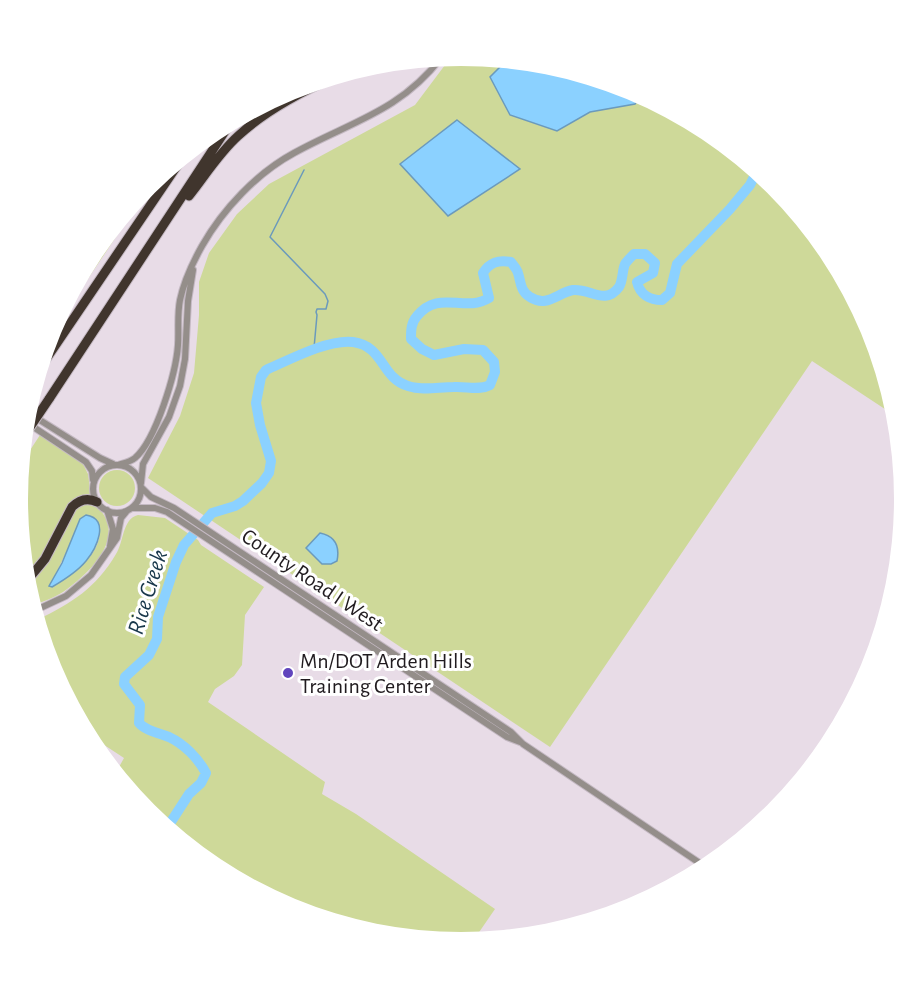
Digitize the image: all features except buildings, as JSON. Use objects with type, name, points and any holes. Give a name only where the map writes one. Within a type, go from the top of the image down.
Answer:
[{"type":"highway","points":[[142,258],[215,161],[237,136],[284,104]]},
{"type":"highway","points":[[37,417],[219,140]]},
{"type":"highway","points":[[58,342],[165,183]]},
{"type":"highway","points":[[35,571],[45,559],[72,507],[85,499],[97,502]]},
{"type":"street","points":[[93,484],[104,468],[129,462],[139,454],[164,404],[177,357],[180,302],[195,260],[202,245],[240,196],[264,173],[293,153],[386,108],[412,88],[432,67]]},
{"type":"street","points":[[42,607],[78,588],[117,538],[121,518],[140,498],[143,464],[169,417],[180,386],[187,347],[189,293],[195,260]]},
{"type":"street","points":[[36,418],[100,458],[132,470],[141,485]]},
{"type":"street","points":[[35,428],[86,462],[92,471],[93,493],[97,502],[106,510],[113,513],[129,509]]},
{"type":"street","name":"County Road I West","points":[[141,485],[151,497],[174,508],[204,533],[511,732],[523,744],[698,862]]},
{"type":"street","name":"County Road I West","points":[[129,509],[138,506],[161,509],[193,525]]},
{"type":"street","points":[[106,510],[113,529],[107,553]]},
{"type":"green space","points":[[444,67],[518,70],[546,74],[601,89],[653,111],[702,139],[747,173],[768,193],[822,258],[862,333],[872,360],[885,409],[812,361],[550,747],[148,478],[180,416],[194,373],[199,315],[199,282],[209,253],[237,214],[269,184],[415,105]]},
{"type":"green space","points":[[40,435],[83,464],[88,474],[91,496],[85,497],[34,567],[28,499],[31,448]]},
{"type":"green space","points":[[117,470],[130,475],[135,488],[130,501],[117,506],[104,501],[99,488],[104,475]]},
{"type":"green space","points":[[84,504],[98,508],[106,519],[109,530],[108,540],[97,561],[89,570],[60,594],[41,602],[35,572],[72,510]],"holes":[[[83,517],[100,527],[99,537],[85,563],[69,576],[52,587],[50,586]]]},
{"type":"green space","points":[[138,515],[165,518],[264,587],[245,615],[242,665],[234,676],[215,689],[208,702],[325,782],[322,794],[356,814],[495,909],[480,931],[433,931],[377,924],[322,909],[270,887],[245,874],[198,843],[155,805],[120,765],[124,758],[105,746],[73,691],[61,665],[44,616],[72,601],[100,576],[119,549],[126,526],[133,517]]},
{"type":"water","points":[[499,68],[546,74],[601,89],[636,103],[590,112],[557,131],[510,115],[490,77]]},
{"type":"water","points":[[457,120],[520,169],[448,216],[400,164]]},
{"type":"water","points":[[86,515],[94,518],[100,528],[94,549],[86,561],[66,579],[52,587],[49,586],[62,563],[80,519]]},
{"type":"water","points":[[320,533],[333,539],[337,546],[337,561],[331,564],[322,564],[306,548]]},
{"type":"waterway","points":[[304,170],[270,237],[325,294],[328,301],[326,309],[317,309],[316,312],[314,348]]},
{"type":"waterway","name":"Rice Creek","points":[[172,821],[206,773],[195,757],[180,743],[149,730],[139,723],[140,705],[124,684],[125,677],[149,655],[157,639],[158,617],[184,545],[212,513],[243,501],[269,473],[271,461],[256,403],[261,377],[266,370],[321,347],[353,342],[371,349],[392,376],[408,386],[425,389],[486,387],[490,385],[495,372],[494,362],[483,350],[464,349],[434,355],[422,349],[411,339],[414,321],[425,308],[443,302],[470,303],[489,298],[483,273],[492,264],[502,261],[511,262],[524,292],[536,300],[552,299],[573,290],[608,295],[614,293],[619,287],[625,264],[634,254],[645,254],[655,263],[653,273],[637,282],[640,290],[650,298],[662,300],[670,293],[677,264],[730,209],[753,179]]},
{"type":"place","name":"Mn/DOT Arden Hills Training Center","points":[[288,673]]}]
